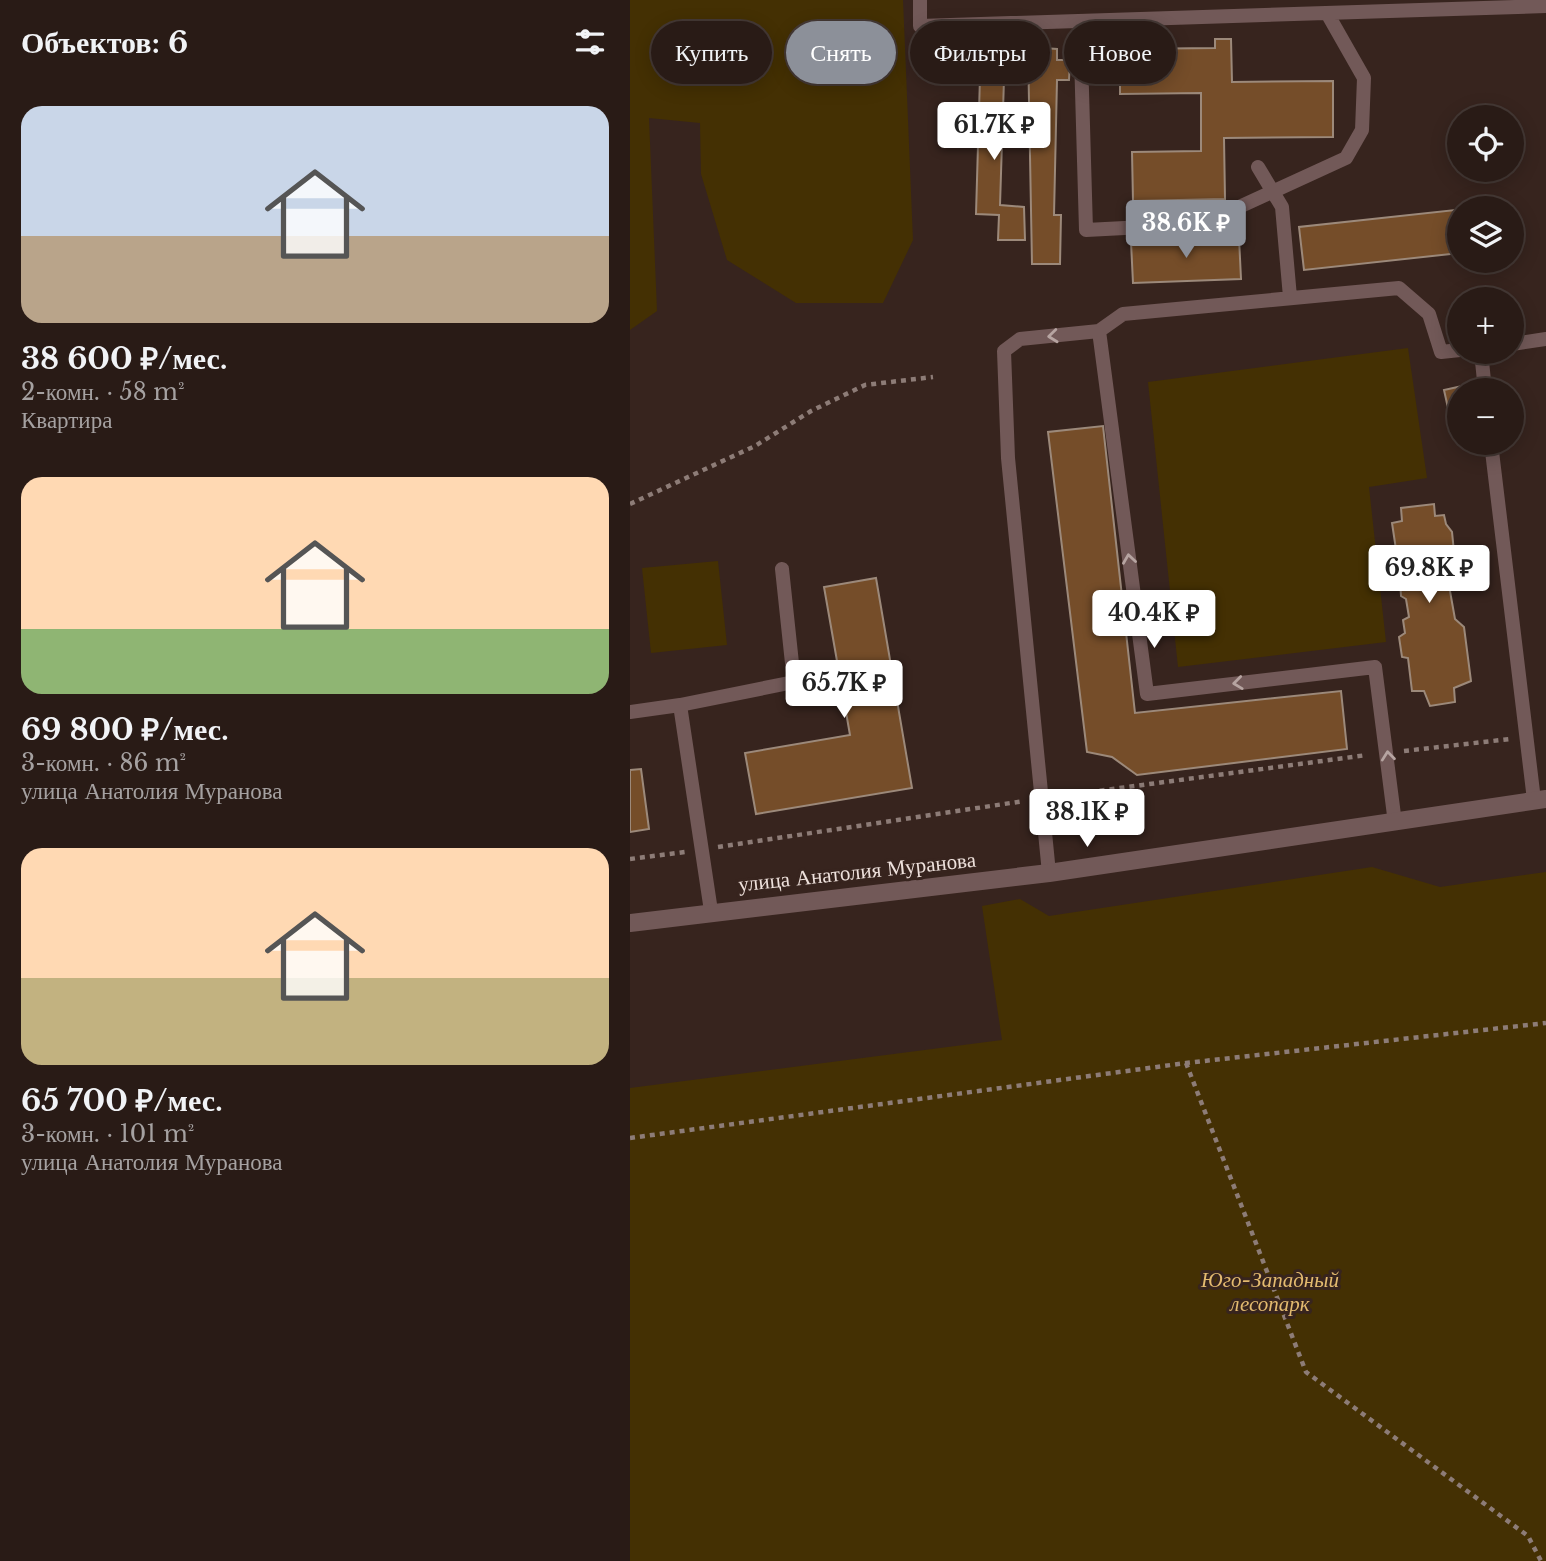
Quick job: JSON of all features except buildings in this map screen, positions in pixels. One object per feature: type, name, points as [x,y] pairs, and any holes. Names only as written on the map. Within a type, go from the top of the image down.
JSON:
[{"type":"street","name":"улица Анатолия Муранова","points":[[630,923],[711,911],[1049,873],[1540,800]]},
{"type":"lane","points":[[920,0],[920,26],[1064,22]]},
{"type":"lane","points":[[1080,21],[1520,4],[1546,6]]},
{"type":"lane","points":[[1082,84],[1086,230],[1202,224],[1346,158],[1362,130],[1364,78],[1327,13]]},
{"type":"lane","points":[[1258,167],[1282,207],[1290,297]]},
{"type":"lane","points":[[1049,873],[1008,457],[1004,351],[1020,339],[1099,331],[1123,314],[1399,288],[1429,314],[1441,352],[1447,351]]},
{"type":"lane","points":[[1099,331],[1147,694],[1375,667],[1395,823]]},
{"type":"lane","points":[[1524,342],[1546,339]]},
{"type":"lane","points":[[1492,455],[1525,738],[1540,800]]},
{"type":"lane","points":[[630,712],[680,705],[794,681],[782,569]]},
{"type":"lane","points":[[680,705],[711,911]]},
{"type":"path","points":[[630,504],[755,446],[811,411],[865,385],[933,377]]},
{"type":"path","points":[[630,859],[1040,799],[1388,752],[1525,738]]},
{"type":"path","points":[[630,1138],[1186,1063],[1546,1023]]},
{"type":"path","points":[[1186,1063],[1306,1372],[1528,1536],[1541,1561]]},
{"type":"green space","points":[[630,0],[903,0],[913,240],[883,303],[796,303],[727,260],[701,174],[700,123],[649,118],[657,311],[630,330]]},
{"type":"green space","points":[[1408,348],[1427,478],[1369,487],[1386,642],[1178,667],[1148,382]]},
{"type":"green space","points":[[718,561],[727,645],[651,653],[642,568]]},
{"type":"green space","name":"Юго-Западный лесопарк","points":[[1372,867],[1440,887],[1546,872],[1546,1561],[630,1561],[630,1088],[1002,1040],[982,906],[1020,899],[1049,916]]}]
